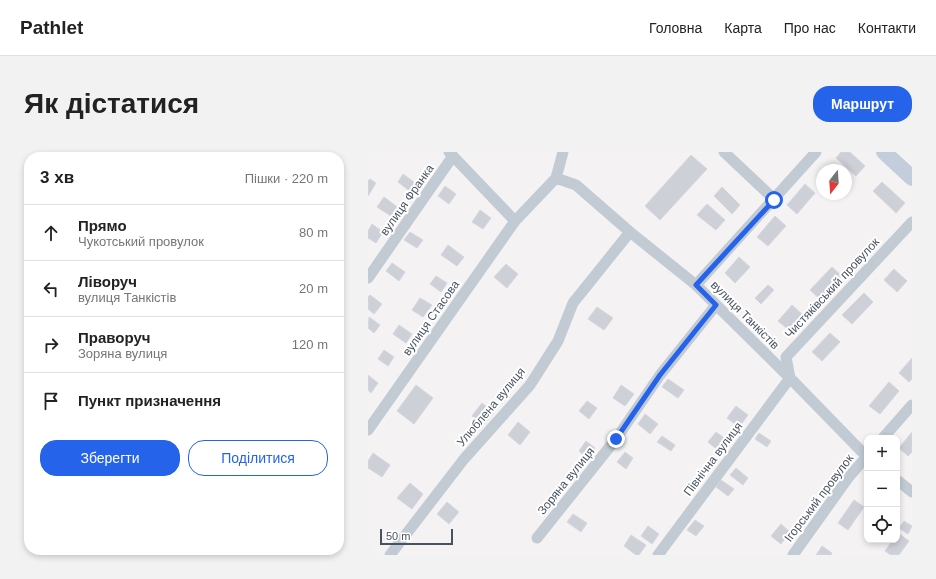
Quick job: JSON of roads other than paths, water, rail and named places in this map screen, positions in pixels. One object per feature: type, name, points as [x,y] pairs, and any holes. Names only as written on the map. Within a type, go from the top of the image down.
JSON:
[{"type":"main road","points":[[884,152],[912,178]]},
{"type":"street","points":[[556,178],[563,152]]},
{"type":"street","points":[[724,152],[774,200]]},
{"type":"street","points":[[696,285],[816,152]]},
{"type":"street","points":[[451,154],[515,221]]},
{"type":"street","name":"вулиця Франка","points":[[368,278],[451,154]]},
{"type":"street","name":"вулиця Стасова","points":[[368,429],[515,221],[556,178]]},
{"type":"street","name":"вулиця Танкістів","points":[[556,178],[576,185],[630,232],[696,285],[864,454]]},
{"type":"street","name":"Чистяківський провулок","points":[[790,378],[786,357],[912,222]]},
{"type":"street","name":"Улюблена вулиця","points":[[390,555],[464,459],[530,385],[558,341],[573,303],[630,232]]},
{"type":"street","name":"Зоряна вулиця","points":[[536,538],[616,439],[660,375],[716,305]]},
{"type":"street","name":"Північна вулиця","points":[[658,555],[790,378]]},
{"type":"street","points":[[886,435],[912,405]]},
{"type":"street","name":"Ігорський провулок","points":[[793,555],[848,478],[864,460]]},
{"type":"street","points":[[900,482],[912,492]]}]
